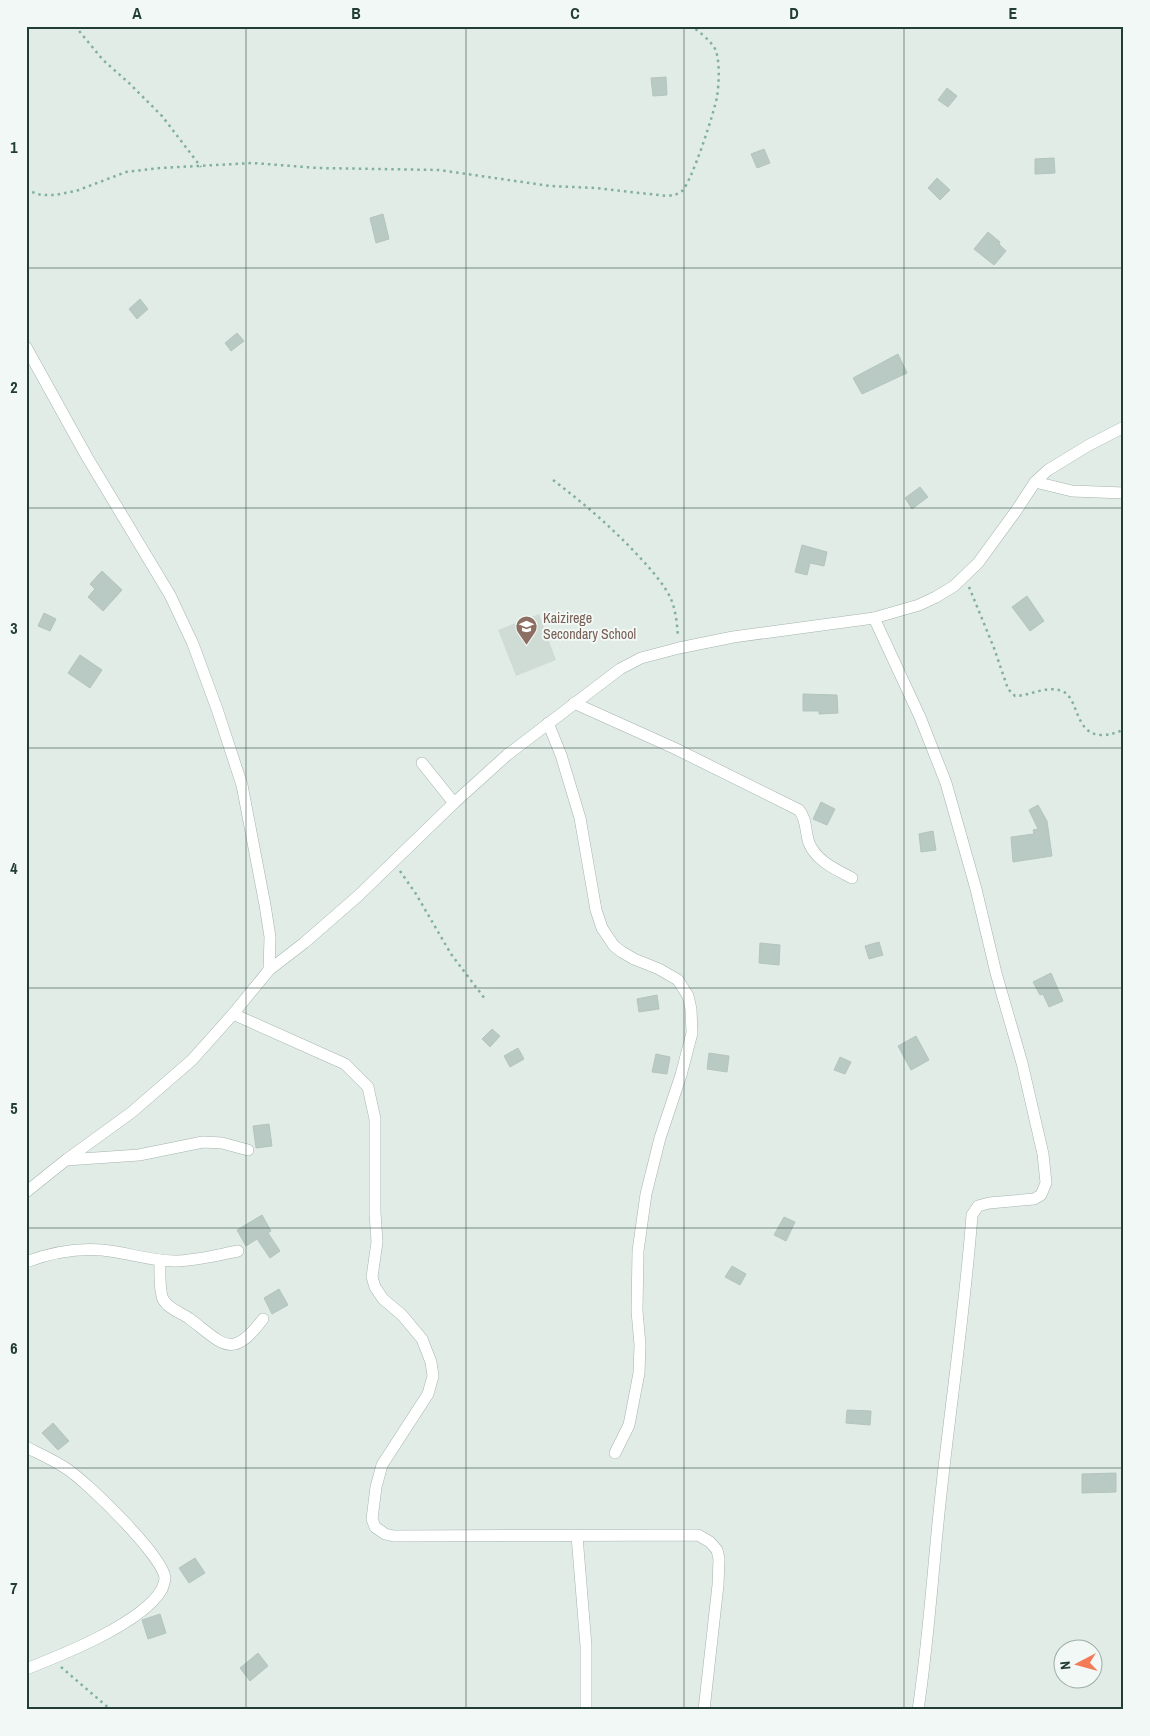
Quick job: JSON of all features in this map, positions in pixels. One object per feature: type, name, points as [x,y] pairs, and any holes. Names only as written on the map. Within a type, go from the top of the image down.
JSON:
[{"type":"street","points":[[26,347],[87,457],[170,595],[193,644],[242,785],[269,929],[269,970]]},
{"type":"street","points":[[26,1192],[132,1112],[192,1060],[269,970],[358,896],[454,803],[507,755],[620,669],[641,658],[679,648],[733,637],[874,618],[919,605],[942,593],[965,576],[978,563],[1035,482],[1048,470],[1124,427]]},
{"type":"street","points":[[1035,482],[1072,491],[1124,493]]},
{"type":"street","points":[[874,618],[920,717],[946,783],[976,889],[996,973],[1022,1063],[1042,1154],[1046,1183],[1041,1195],[1034,1200],[990,1203],[978,1206],[972,1215],[965,1295],[941,1496],[927,1651],[918,1710]]},
{"type":"street","points":[[574,703],[674,748],[799,810],[804,816],[810,844],[816,854],[832,867],[852,878]]},
{"type":"street","points":[[548,722],[561,755],[580,818],[596,910],[602,928],[614,946],[622,952],[678,980],[688,996],[691,1010],[692,1033],[681,1075],[660,1138],[646,1194],[638,1251],[639,1373],[629,1425],[615,1453]]},
{"type":"street","points":[[422,763],[454,803]]},
{"type":"street","points":[[233,1014],[345,1064],[368,1087],[375,1127],[377,1242],[372,1277],[375,1287],[383,1299],[402,1315],[422,1339],[431,1362],[433,1376],[428,1394],[382,1465],[376,1487],[372,1518],[375,1526],[385,1534],[394,1536],[698,1535],[710,1542],[717,1550],[719,1559],[718,1585],[704,1710]]},
{"type":"street","points":[[66,1160],[139,1155],[203,1142],[222,1143],[248,1150]]},
{"type":"street","points":[[26,1262],[50,1253],[93,1250],[176,1261],[238,1251]]},
{"type":"street","points":[[160,1260],[163,1298],[169,1305],[222,1344],[240,1343],[251,1335],[263,1319]]},
{"type":"street","points":[[26,1447],[66,1468],[89,1486],[131,1529],[160,1566],[165,1578],[162,1588],[154,1601],[127,1621],[52,1659],[26,1669]]},
{"type":"street","points":[[577,1536],[586,1646],[586,1710]]},
{"type":"path","points":[[74,26],[103,60],[162,116],[201,167]]},
{"type":"path","points":[[26,190],[41,195],[54,195],[76,191],[126,172],[160,168],[253,163],[336,168],[439,170],[550,186],[596,188],[667,196],[676,195],[686,185],[694,168],[717,98],[716,53],[711,43],[692,26]]},
{"type":"path","points":[[553,480],[591,509],[627,543],[655,576],[671,599],[677,620],[679,648]]},
{"type":"path","points":[[965,576],[1008,689],[1015,696],[1023,696],[1043,690],[1064,692],[1070,698],[1082,724],[1090,732],[1099,735],[1111,735],[1124,729]]},
{"type":"path","points":[[393,862],[416,894],[451,954],[485,999]]},
{"type":"path","points":[[52,1659],[111,1710]]},
{"type":"shaded area","name":"Kaizirege Secondary School","points":[[539,614],[556,660],[516,676],[498,630]]},
{"type":"building","points":[[666,77],[667,95],[653,96],[651,78]]},
{"type":"building","points":[[947,88],[957,96],[948,107],[938,100]]},
{"type":"building","points":[[764,149],[770,163],[757,168],[751,154]]},
{"type":"building","points":[[1054,158],[1055,173],[1035,174],[1035,159]]},
{"type":"building","points":[[937,178],[950,190],[940,200],[928,188]]},
{"type":"building","points":[[383,214],[389,239],[376,243],[370,218]]},
{"type":"building","points":[[988,232],[1000,242],[999,244],[1006,251],[994,265],[974,249]]},
{"type":"building","points":[[140,299],[148,309],[137,319],[129,309]]},
{"type":"building","points":[[237,333],[244,341],[231,351],[225,343]]},
{"type":"building","points":[[898,354],[907,373],[862,394],[853,378]]},
{"type":"building","points":[[920,487],[928,497],[912,509],[905,498]]},
{"type":"building","points":[[802,545],[827,552],[824,566],[810,563],[807,575],[795,572]]},
{"type":"building","points":[[102,571],[122,590],[103,611],[88,597],[95,589],[90,584]]},
{"type":"building","points":[[1027,596],[1044,621],[1030,631],[1012,607]]},
{"type":"building","points":[[44,613],[56,619],[50,631],[38,626]]},
{"type":"building","points":[[80,655],[102,670],[90,688],[68,673]]},
{"type":"building","points":[[803,694],[837,695],[838,713],[819,714],[819,711],[803,711]]},
{"type":"building","points":[[821,802],[835,809],[827,825],[813,819]]},
{"type":"building","points":[[1038,805],[1047,821],[1052,856],[1013,862],[1011,837],[1034,834],[1033,830],[1038,829],[1029,810]]},
{"type":"building","points":[[933,831],[936,850],[921,852],[919,834]]},
{"type":"building","points":[[879,942],[883,955],[869,959],[865,946]]},
{"type":"building","points":[[760,943],[780,945],[779,965],[759,963]]},
{"type":"building","points":[[1051,973],[1063,1001],[1049,1007],[1043,994],[1040,995],[1033,982]]},
{"type":"building","points":[[657,995],[659,1009],[639,1012],[637,999]]},
{"type":"building","points":[[492,1029],[500,1036],[490,1047],[482,1039]]},
{"type":"building","points":[[916,1036],[929,1060],[911,1070],[898,1046]]},
{"type":"building","points":[[518,1048],[524,1059],[510,1067],[504,1056]]},
{"type":"building","points":[[709,1053],[729,1056],[727,1072],[707,1069]]},
{"type":"building","points":[[656,1054],[670,1057],[667,1074],[652,1072]]},
{"type":"building","points":[[840,1057],[851,1062],[845,1074],[834,1070]]},
{"type":"building","points":[[269,1124],[272,1146],[256,1148],[253,1126]]},
{"type":"building","points":[[262,1215],[271,1231],[268,1233],[280,1251],[270,1258],[257,1239],[246,1246],[237,1230]]},
{"type":"building","points":[[784,1217],[795,1222],[786,1241],[774,1235]]},
{"type":"building","points":[[732,1266],[746,1274],[740,1285],[725,1277]]},
{"type":"building","points":[[279,1289],[288,1305],[272,1314],[264,1298]]},
{"type":"building","points":[[847,1410],[871,1411],[870,1425],[846,1423]]},
{"type":"building","points":[[53,1423],[69,1441],[58,1450],[42,1433]]},
{"type":"building","points":[[1116,1473],[1116,1492],[1082,1493],[1082,1474]]},
{"type":"building","points":[[195,1558],[205,1573],[189,1583],[179,1568]]},
{"type":"building","points":[[160,1614],[166,1633],[148,1639],[142,1620]]},
{"type":"building","points":[[258,1653],[268,1666],[250,1681],[240,1668]]},
{"type":"place","name":"Kaizirege Secondary School","points":[[527,645]]}]
